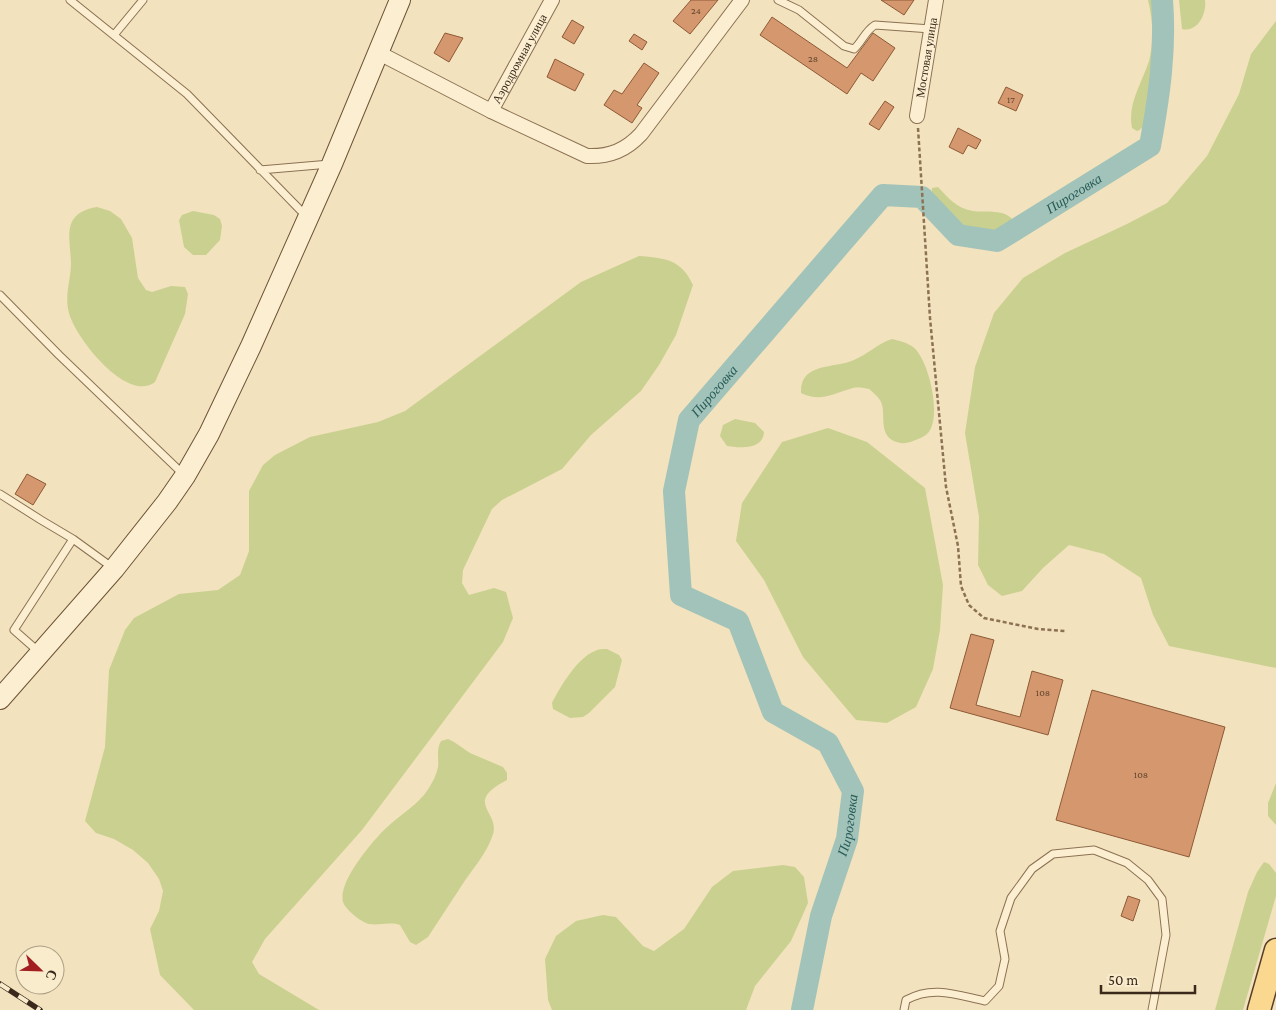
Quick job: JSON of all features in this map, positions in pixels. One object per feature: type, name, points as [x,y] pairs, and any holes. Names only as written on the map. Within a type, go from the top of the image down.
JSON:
[{"type":"main road","points":[[4,691],[114,568],[167,502],[185,476],[209,434],[247,355],[332,164],[400,0]]},
{"type":"main road","points":[[1259,1010],[1276,950]]},
{"type":"street","name":"Аэродромная улица","points":[[377,52],[490,111],[552,0]]},
{"type":"street","points":[[490,111],[587,156],[612,154],[623,150],[641,134],[742,0]]},
{"type":"street","name":"Мостовая улица","points":[[917,116],[936,0]]},
{"type":"lane","points":[[70,0],[187,94],[308,219]]},
{"type":"lane","points":[[114,35],[143,0]]},
{"type":"lane","points":[[778,0],[799,10],[844,46],[854,49],[870,28],[875,25],[932,30]]},
{"type":"lane","points":[[260,170],[332,164]]},
{"type":"lane","points":[[0,294],[59,355],[185,476]]},
{"type":"lane","points":[[0,494],[73,539],[114,568]]},
{"type":"lane","points":[[40,652],[14,630],[73,539]]},
{"type":"lane","points":[[904,1010],[906,1000],[919,993],[939,991],[985,1002],[999,986],[1005,960],[1000,931],[1011,898],[1032,869],[1053,854],[1094,850],[1127,863],[1148,880],[1162,899],[1166,935],[1152,1010]]},
{"type":"path","points":[[917,116],[930,318],[944,467],[958,546],[961,586],[969,605],[984,618],[1038,629],[1065,632]]},
{"type":"green space","points":[[1148,0],[1165,0],[1158,47],[1153,106],[1144,126],[1137,131],[1132,128],[1133,102],[1149,61],[1152,46],[1152,23]]},
{"type":"green space","points":[[1179,0],[1205,0],[1203,16],[1193,28],[1182,29]]},
{"type":"green space","points":[[1276,21],[1276,668],[1169,646],[1153,615],[1141,578],[1104,554],[1069,545],[1043,568],[1022,591],[1002,596],[988,585],[978,565],[979,517],[965,433],[975,367],[994,313],[1023,278],[1065,253],[1167,203],[1207,156],[1239,94],[1251,54]]},
{"type":"green space","points":[[938,187],[963,208],[973,211],[1005,214],[1014,221],[1003,228],[990,232],[981,232],[965,227],[949,217],[936,203],[932,188]]},
{"type":"green space","points":[[97,207],[110,211],[121,219],[132,238],[138,278],[146,290],[152,292],[171,286],[185,287],[188,294],[185,314],[155,382],[144,386],[131,384],[117,376],[104,365],[81,337],[69,313],[67,294],[71,269],[70,228],[73,220],[78,215],[86,210]]},
{"type":"green space","points":[[193,211],[214,215],[220,219],[222,226],[220,240],[206,255],[193,255],[184,247],[179,220],[182,215]]},
{"type":"green space","points":[[639,256],[664,259],[677,265],[688,276],[693,285],[676,335],[641,391],[591,435],[562,469],[502,500],[492,509],[463,570],[462,583],[469,595],[494,588],[506,592],[513,618],[503,642],[362,830],[265,939],[252,962],[259,974],[319,1010],[194,1010],[160,975],[150,929],[159,911],[163,891],[159,879],[148,863],[133,850],[114,839],[96,833],[85,821],[105,747],[109,670],[125,630],[134,618],[179,594],[218,590],[240,575],[249,551],[249,491],[263,465],[275,455],[310,437],[378,422],[405,411],[581,282]]},
{"type":"green space","points":[[892,339],[913,347],[919,354],[929,376],[934,403],[934,416],[932,426],[924,436],[905,443],[892,440],[885,432],[880,400],[869,389],[853,388],[821,397],[808,396],[801,393],[802,383],[812,371],[854,360]]},
{"type":"green space","points":[[735,419],[755,423],[764,432],[760,442],[750,446],[727,446],[720,436],[723,425]]},
{"type":"green space","points":[[828,428],[867,442],[925,488],[943,585],[940,630],[933,669],[916,707],[887,723],[856,720],[803,657],[764,580],[736,541],[742,503],[782,442]]},
{"type":"green space","points":[[607,649],[619,655],[622,660],[615,687],[583,717],[570,718],[553,709],[552,703],[555,696],[582,659],[598,650]]},
{"type":"green space","points":[[448,739],[470,753],[503,767],[507,773],[507,780],[494,788],[487,796],[485,802],[494,828],[487,849],[428,937],[416,945],[410,942],[400,925],[369,924],[360,919],[344,905],[343,894],[349,876],[369,847],[386,828],[419,800],[433,782],[437,771],[439,744],[441,741]]},
{"type":"green space","points":[[1276,783],[1276,825],[1268,816],[1268,803]]},
{"type":"green space","points":[[1264,862],[1269,864],[1276,873],[1276,896],[1243,1010],[1215,1010],[1248,892]]},
{"type":"green space","points":[[783,865],[795,867],[804,877],[808,903],[791,941],[755,986],[746,1010],[552,1010],[548,1000],[545,959],[556,936],[576,921],[603,915],[616,917],[643,946],[654,951],[684,929],[712,887],[733,871]]},
{"type":"building","points":[[691,0],[718,0],[690,34],[673,21]]},
{"type":"building","points":[[881,0],[914,0],[904,15]]},
{"type":"building","points":[[772,17],[847,68],[873,33],[895,48],[873,81],[861,73],[847,94],[760,35]]},
{"type":"building","points":[[572,20],[584,27],[574,44],[562,37]]},
{"type":"building","points":[[445,33],[463,38],[449,62],[434,53]]},
{"type":"building","points":[[634,34],[647,42],[642,50],[629,41]]},
{"type":"building","points":[[555,59],[584,74],[575,91],[547,77]]},
{"type":"building","points":[[644,63],[659,73],[637,105],[642,108],[632,123],[604,105],[614,90],[622,94]]},
{"type":"building","points":[[1006,87],[1023,95],[1016,111],[998,103]]},
{"type":"building","points":[[885,101],[894,107],[879,130],[869,124]]},
{"type":"building","points":[[958,128],[981,140],[976,149],[968,145],[963,154],[949,147]]},
{"type":"building","points":[[27,474],[46,484],[33,505],[15,494]]},
{"type":"building","points":[[971,634],[994,640],[976,705],[1020,717],[1032,671],[1063,680],[1048,735],[950,708]]},
{"type":"building","points":[[1092,690],[1225,727],[1189,857],[1056,820]]},
{"type":"building","points":[[1128,896],[1140,900],[1133,921],[1121,916]]},
{"type":"waterway","name":"Пироговка","points":[[802,1010],[821,916],[847,839],[853,791],[828,743],[773,712],[738,621],[681,595],[674,491],[689,420],[883,195],[922,197],[958,235],[997,241],[1150,146],[1161,73],[1163,37],[1162,0]]},
{"type":"railway","points":[[0,984],[40,1010]]}]
